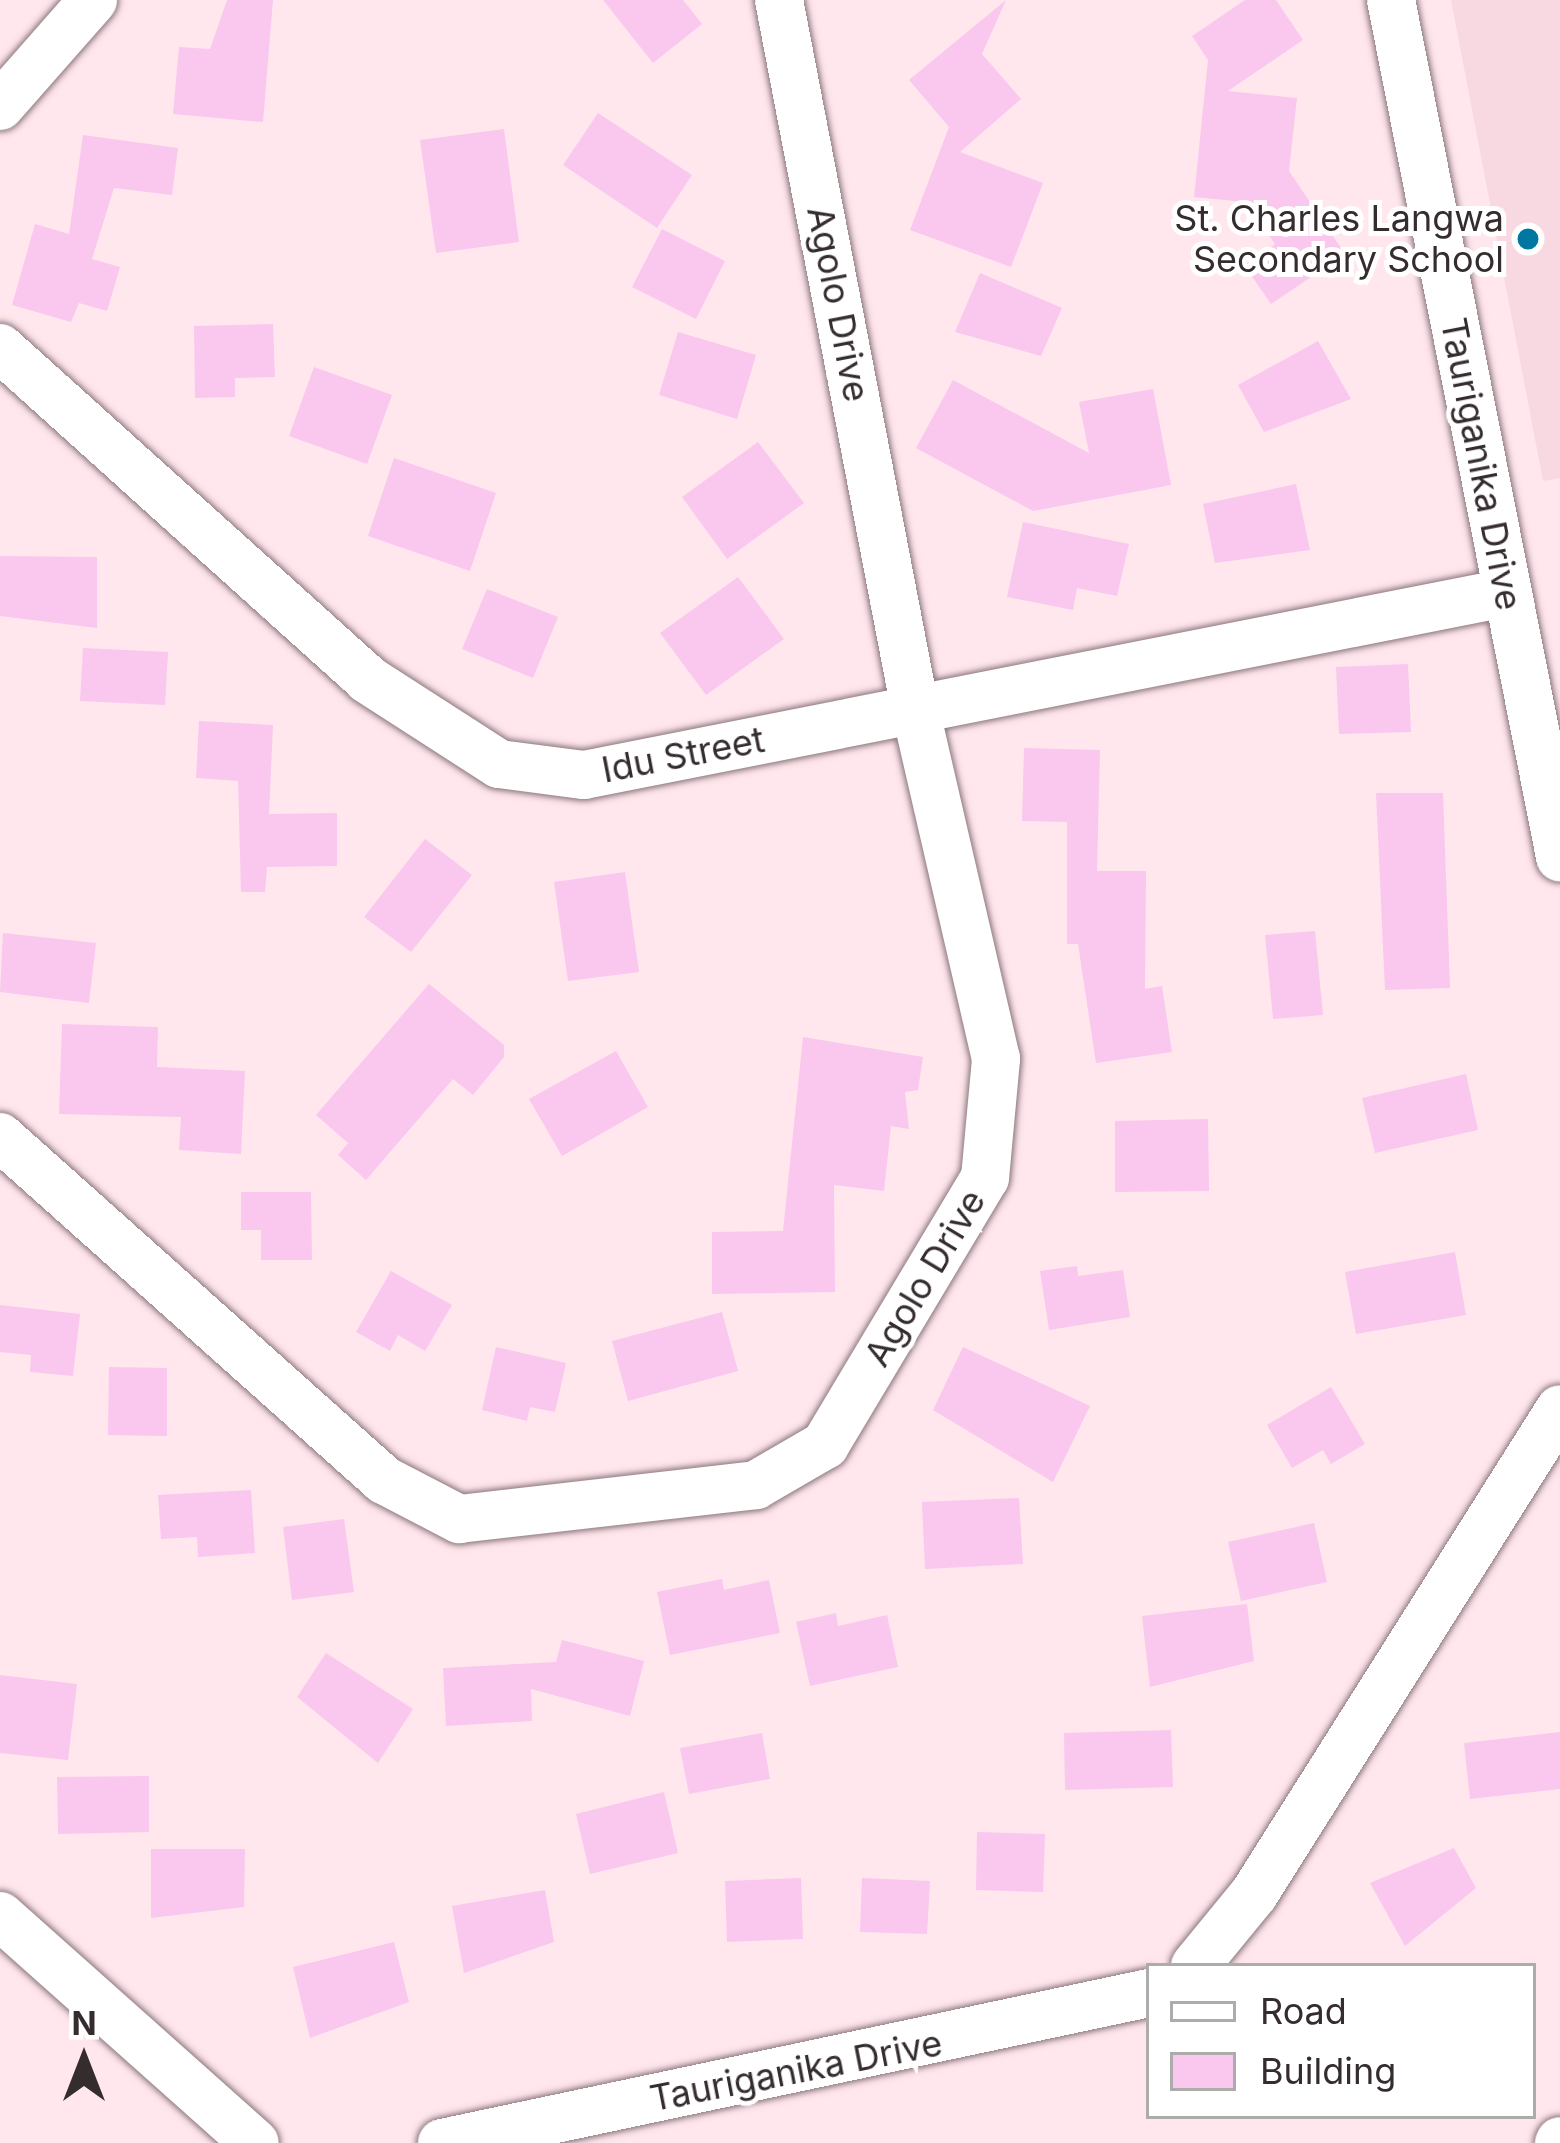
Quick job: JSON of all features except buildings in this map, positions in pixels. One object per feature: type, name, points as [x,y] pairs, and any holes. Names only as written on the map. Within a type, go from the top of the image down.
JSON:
[{"type":"street","points":[[0,106],[93,0]]},
{"type":"street","name":"Agolo Drive","points":[[0,1137],[385,1480],[459,1519],[756,1485],[825,1445],[985,1178],[996,1059],[916,710],[779,0]]},
{"type":"street","name":"Tauriganika Drive","points":[[1391,0],[1560,857]]},
{"type":"street","name":"Idu Street","points":[[0,348],[367,679],[499,764],[584,775],[1505,593]]},
{"type":"street","points":[[1198,1963],[1254,1894],[1560,1409]]},
{"type":"street","points":[[0,1916],[255,2143]]},
{"type":"street","name":"Tauriganika Drive","points":[[442,2143],[1146,1994]]},
{"type":"shaded area","name":"St. Charles Langwa Secondary School","points":[[1451,0],[1560,0],[1560,478],[1543,481]]},
{"type":"place","name":"St. Charles Langwa Secondary School","points":[[1528,239]]}]
